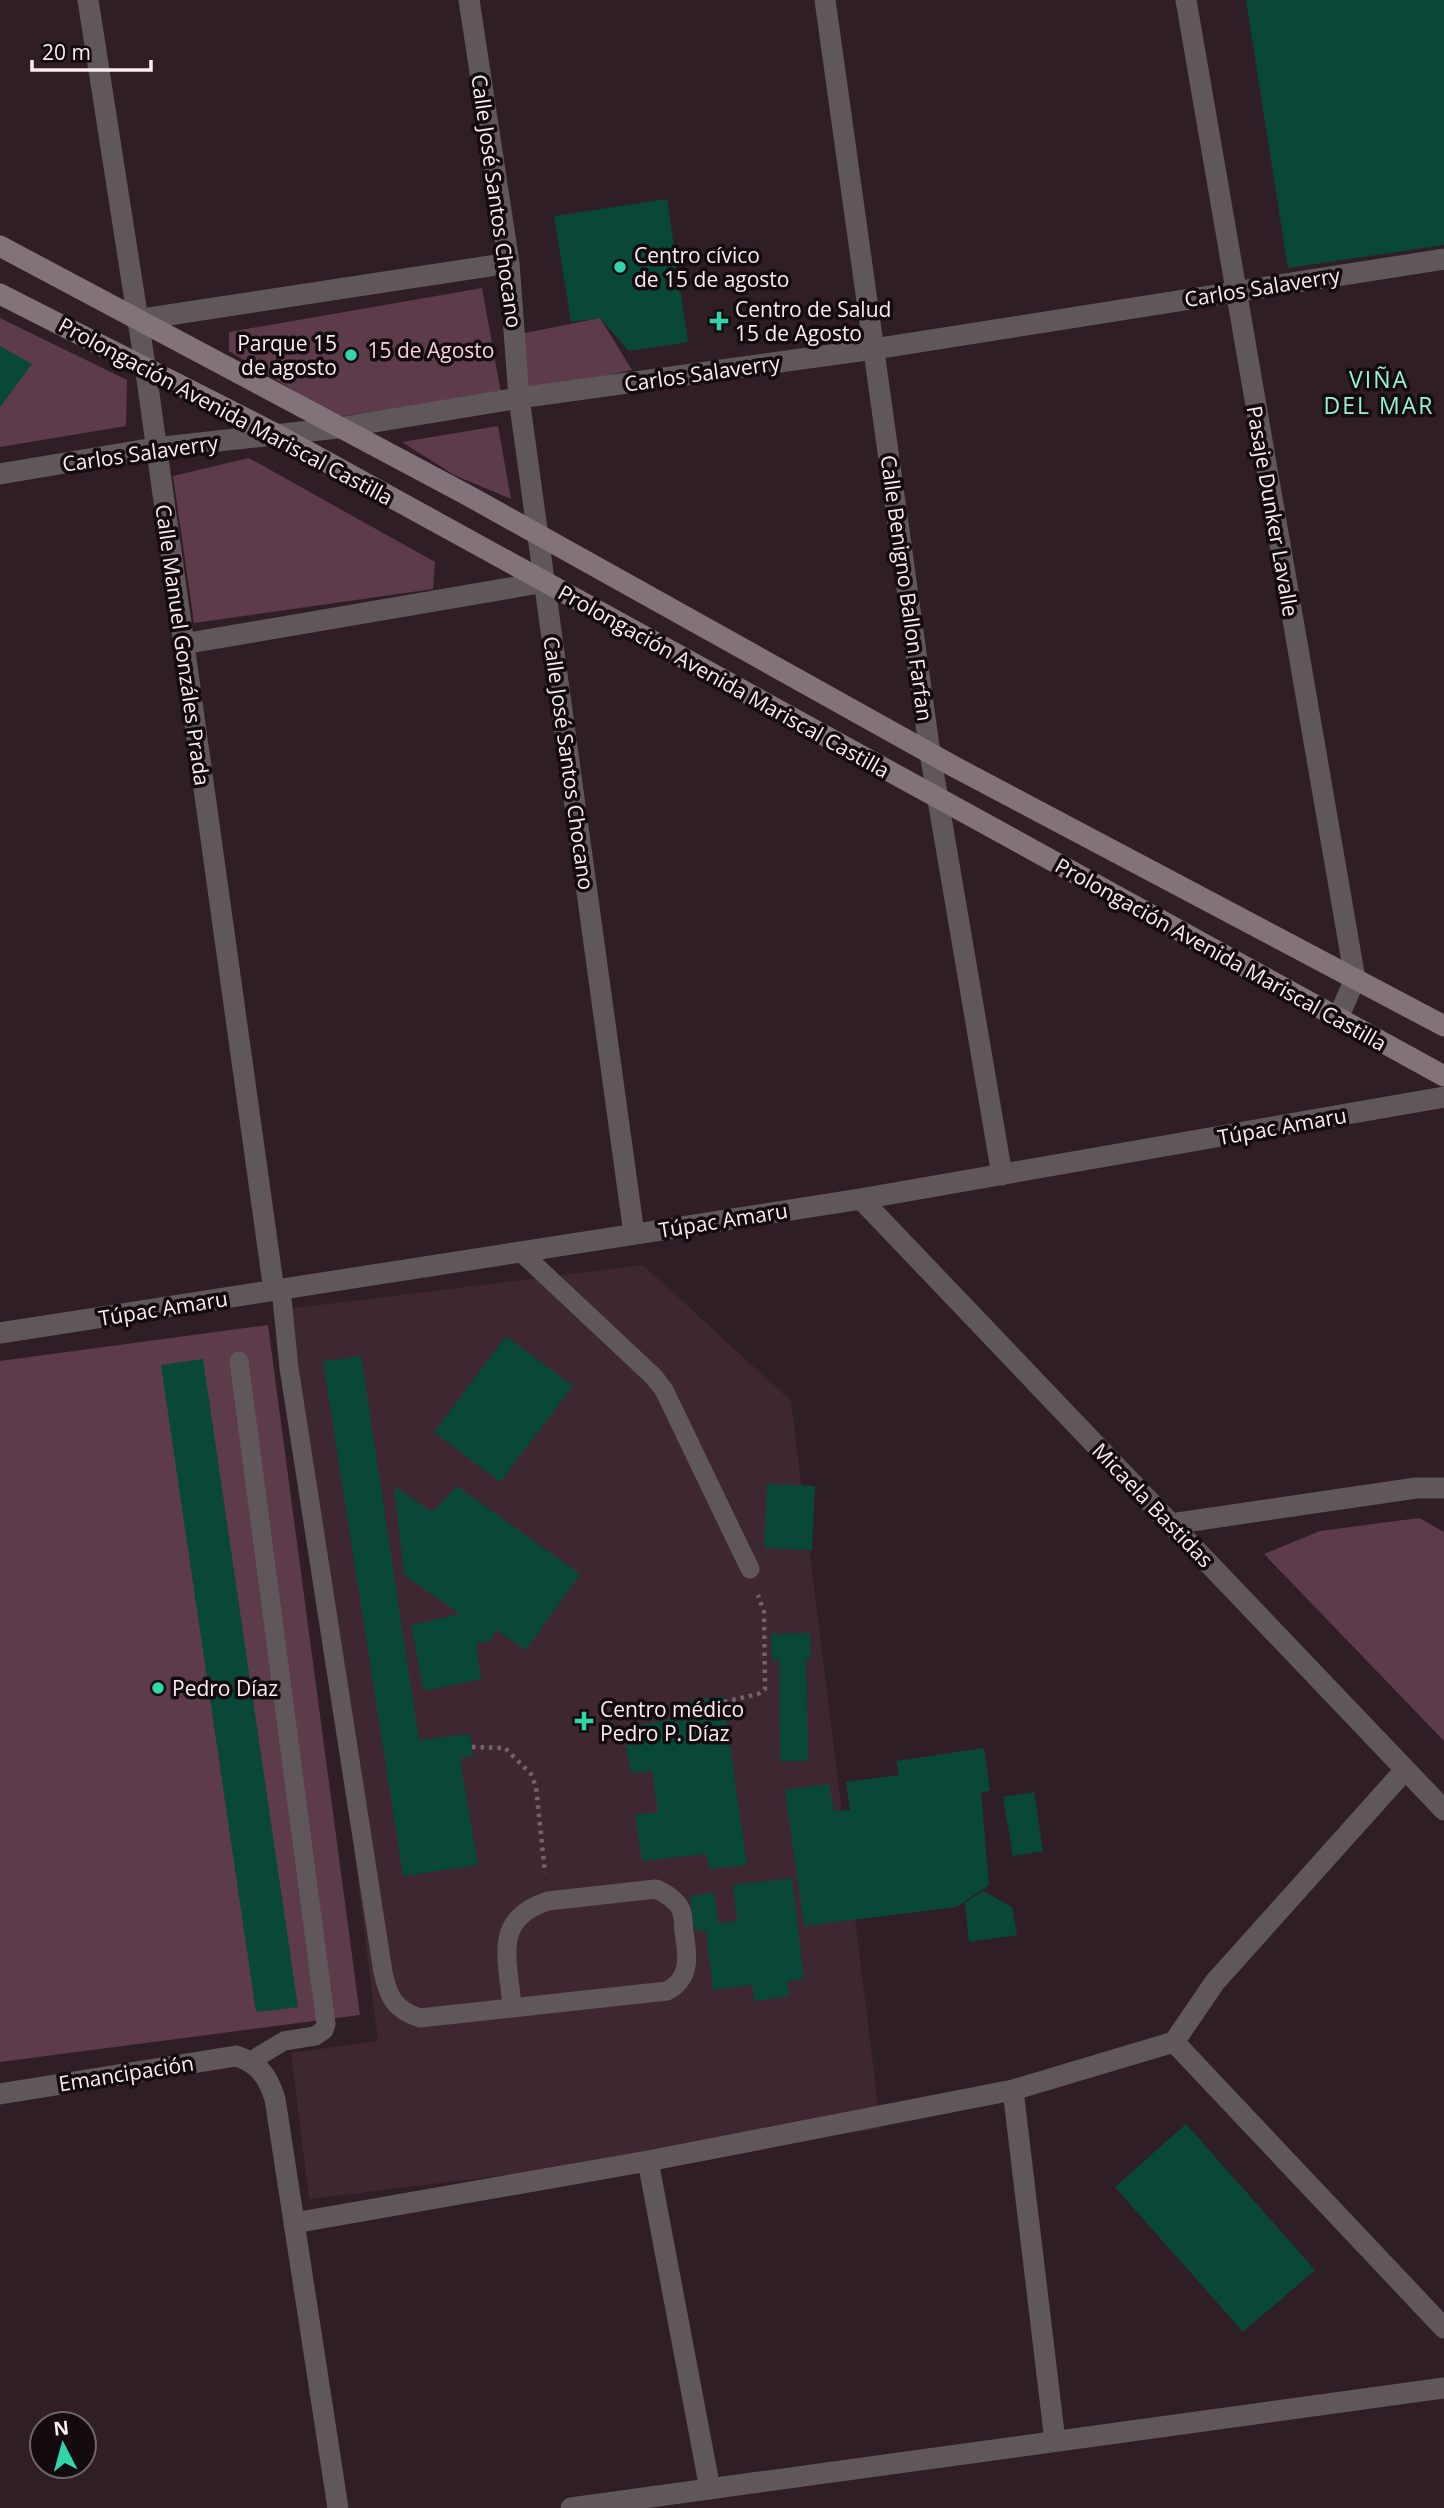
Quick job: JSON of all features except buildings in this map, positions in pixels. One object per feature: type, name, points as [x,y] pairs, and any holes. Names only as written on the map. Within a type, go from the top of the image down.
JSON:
[{"type":"main road","name":"Prolongación Avenida Mariscal Castilla","points":[[0,246],[538,536],[930,753],[1444,1026]]},
{"type":"main road","name":"Prolongación Avenida Mariscal Castilla","points":[[0,294],[145,365],[276,434],[1444,1076]]},
{"type":"street","name":"Calle Manuel Gonzáles Prada","points":[[88,0],[145,365],[154,448],[277,1290]]},
{"type":"street","name":"Calle José Santos Chocano","points":[[469,0],[509,263],[519,398],[634,1234]]},
{"type":"street","name":"Calle Benigno Ballon Farfan","points":[[825,0],[930,753],[1002,1175]]},
{"type":"street","name":"Pasaje Dunker Lavalle","points":[[1186,0],[1355,979]]},
{"type":"street","name":"Carlos Salaverry","points":[[0,474],[154,448],[338,428],[519,398],[874,349],[1444,259]]},
{"type":"street","points":[[136,320],[509,263]]},
{"type":"street","points":[[183,644],[545,582]]},
{"type":"street","points":[[1339,1018],[1355,979]]},
{"type":"street","name":"Túpac Amaru","points":[[0,1332],[523,1254],[861,1199],[1444,1097]]},
{"type":"street","name":"Micaela Bastidas","points":[[861,1199],[1444,1810]]},
{"type":"street","points":[[1171,1524],[1416,1488],[1444,1488]]},
{"type":"street","points":[[294,2222],[648,2161],[1013,2090],[1174,2042],[1215,1982],[1405,1770]]},
{"type":"street","points":[[1174,2042],[1444,2328]]},
{"type":"street","name":"Emancipación","points":[[0,2094],[218,2057],[236,2056],[251,2061]]},
{"type":"street","points":[[251,2061],[268,2078],[275,2099],[338,2508]]},
{"type":"street","points":[[1013,2090],[1055,2441]]},
{"type":"street","points":[[648,2161],[710,2489]]},
{"type":"street","points":[[571,2508],[1444,2388]]},
{"type":"lane","points":[[523,1254],[654,1377],[664,1390],[750,1569]]},
{"type":"lane","points":[[277,1290],[386,1989],[393,2003],[404,2013],[420,2018],[667,1991],[679,1985],[685,1973],[688,1956],[681,1910],[669,1895],[656,1888],[548,1901],[518,1915],[511,1926],[507,1944],[512,2006]]},
{"type":"lane","points":[[239,1361],[326,2024],[324,2030],[315,2036],[284,2041],[251,2061]]},
{"type":"path","points":[[724,1702],[758,1694],[765,1689],[764,1612],[750,1569]]},
{"type":"path","points":[[472,1748],[505,1748],[531,1774],[536,1787],[548,1901]]},
{"type":"shaded area","name":"Centro médico Pedro P. Díaz","points":[[643,1265],[791,1401],[881,2129],[309,2199],[291,2053],[378,2041],[287,1309]]},
{"type":"green space","name":"15 de Agosto","points":[[482,288],[501,393],[337,417],[229,351],[229,332]]},
{"type":"green space","points":[[0,318],[127,380],[126,426],[0,447]]},
{"type":"green space","points":[[600,318],[632,370],[529,392],[515,335]]},
{"type":"green space","points":[[498,426],[511,499],[454,475],[402,442]]},
{"type":"green space","points":[[249,458],[435,562],[433,589],[194,623],[173,476]]},
{"type":"green space","name":"Pedro Díaz","points":[[268,1325],[360,2015],[0,2062],[0,1361]]},
{"type":"green space","points":[[1419,1518],[1444,1532],[1444,1741],[1264,1554],[1320,1531]]},
{"type":"place","name":"Centro cívico de 15 de agosto","points":[[620,267]]},
{"type":"place","name":"Centro de Salud 15 de Agosto","points":[[719,321]]},
{"type":"place","name":"Parque 15 de agosto","points":[[351,355]]},
{"type":"place","name":"Pedro Díaz","points":[[158,1688]]},
{"type":"place","name":"Centro médico Pedro P. Díaz","points":[[584,1721]]},
{"type":"district","name":"VIÑA DEL MAR","points":[[1379,392]]}]
